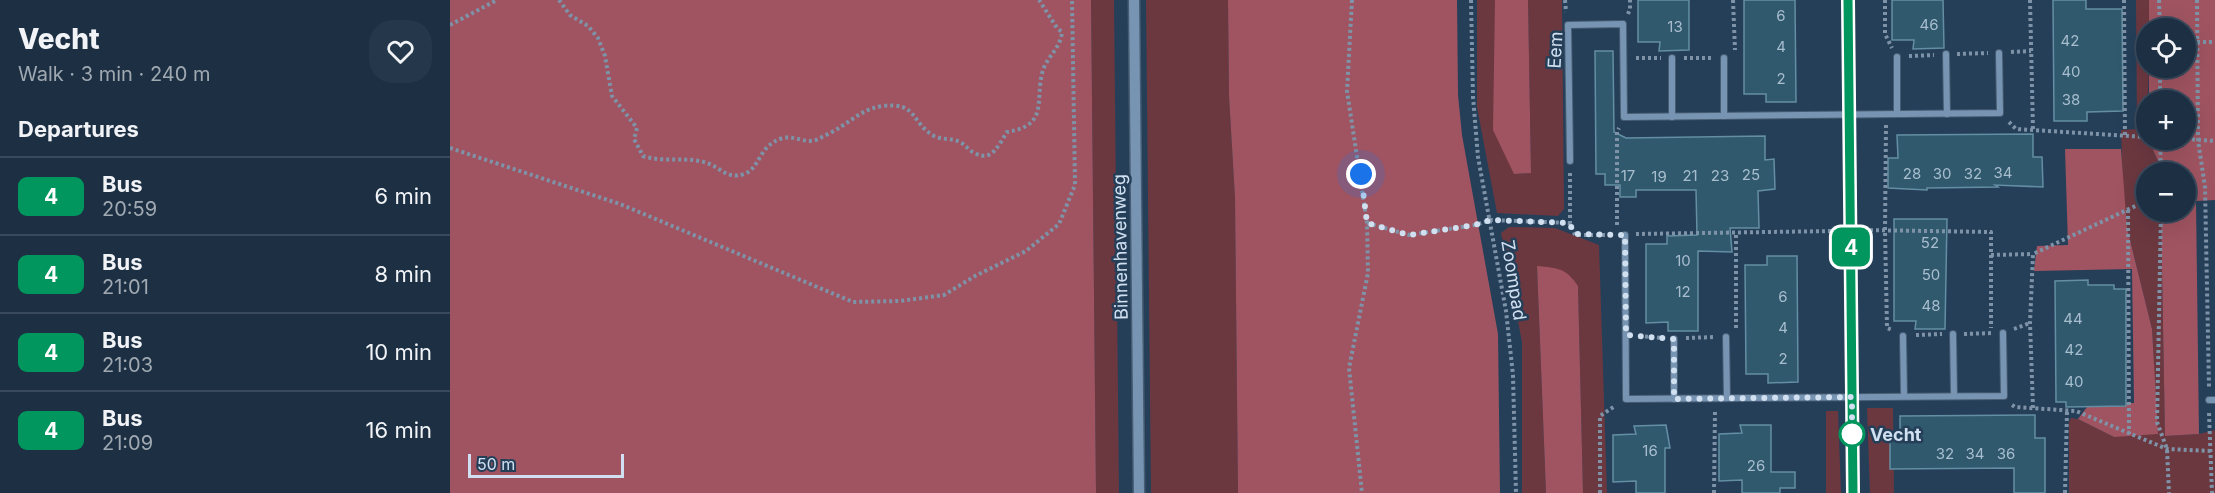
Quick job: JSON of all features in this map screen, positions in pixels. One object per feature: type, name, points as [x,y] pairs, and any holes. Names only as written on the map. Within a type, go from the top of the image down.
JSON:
[{"type":"street","name":"Binnenhavenweg","points":[[1134,0],[1138,493]]},
{"type":"street","points":[[1848,0],[1853,493]]},
{"type":"street","name":"Eem","points":[[1570,161],[1568,25],[1623,24],[1624,117]]},
{"type":"street","points":[[1624,117],[2000,113],[1999,53]]},
{"type":"street","points":[[1946,54],[1947,114]]},
{"type":"street","points":[[1897,57],[1898,114]]},
{"type":"street","points":[[1672,58],[1672,117]]},
{"type":"street","points":[[1724,58],[1724,116]]},
{"type":"street","points":[[1625,235],[1626,399],[2004,396],[2003,333]]},
{"type":"street","points":[[1953,334],[1954,396]]},
{"type":"street","points":[[1903,336],[1904,396]]},
{"type":"street","points":[[1726,337],[1727,398]]},
{"type":"street","points":[[1674,339],[1674,399]]},
{"type":"path","points":[[450,25],[497,0]]},
{"type":"path","points":[[559,0],[570,15],[588,26],[598,38],[605,56],[612,96],[637,128],[634,139],[643,156],[653,159],[704,162],[714,165],[723,173],[743,174],[754,167],[765,147],[784,138],[813,142],[842,127],[860,113],[879,106],[896,105],[911,111],[927,131],[937,138],[958,141],[974,153],[986,157],[995,153],[1007,132],[1020,130],[1033,122],[1040,108],[1043,70],[1061,38],[1062,32],[1038,0]]},
{"type":"path","points":[[450,148],[620,204],[853,302],[900,301],[944,295],[975,276],[1026,251],[1059,224],[1075,185],[1072,0]]},
{"type":"path","points":[[1352,0],[1347,92],[1367,223],[1368,273],[1349,368],[1362,493]]},
{"type":"path","name":"Zoompad","points":[[1471,0],[1473,97],[1477,147],[1506,311],[1513,375],[1516,493]]},
{"type":"path","points":[[1623,58],[1724,58],[1735,50],[1733,0]]},
{"type":"path","points":[[2030,0],[2033,130]]},
{"type":"path","points":[[2124,0],[2125,136]]},
{"type":"path","points":[[2159,0],[2160,18]]},
{"type":"path","points":[[2197,0],[2198,140],[2205,187],[2207,309],[2212,400],[2212,493]]},
{"type":"path","points":[[2197,42],[2215,42]]},
{"type":"path","points":[[2000,113],[2016,129],[2136,137]]},
{"type":"path","points":[[1886,114],[1887,328],[1903,336],[2003,333],[2030,323]]},
{"type":"path","points":[[1570,161],[1569,223],[1575,234],[1617,235],[1617,132],[1624,117]]},
{"type":"path","points":[[2198,140],[2215,141]]},
{"type":"path","points":[[1991,255],[2032,254],[2136,206]]},
{"type":"path","points":[[2128,210],[2129,434]]},
{"type":"path","points":[[1367,223],[1409,235],[1475,225],[1491,220],[1569,223]]},
{"type":"path","points":[[2161,222],[2157,422],[2168,449],[2169,493]]},
{"type":"path","points":[[1626,335],[1674,339],[1726,337],[1736,332],[1736,232]]},
{"type":"path","points":[[2032,254],[2030,323],[2033,408]]},
{"type":"path","points":[[2207,289],[2215,289]]},
{"type":"path","points":[[2207,309],[2215,309]]},
{"type":"path","points":[[2004,396],[2015,407],[2076,411],[2168,449],[2211,452]]},
{"type":"path","points":[[1714,493],[1715,398]]},
{"type":"path","points":[[1600,493],[1600,416],[1626,399]]},
{"type":"path","points":[[2065,493],[2067,411]]},
{"type":"shaded area","points":[[450,0],[1091,0],[1096,493],[450,493]]},
{"type":"shaded area","points":[[1091,0],[1114,0],[1119,493],[1096,493]]},
{"type":"shaded area","points":[[1146,0],[1228,0],[1229,96],[1235,198],[1238,493],[1151,493]]},
{"type":"shaded area","points":[[1228,0],[1457,0],[1458,95],[1462,135],[1498,334],[1500,493],[1238,493],[1235,198],[1229,96]]},
{"type":"shaded area","points":[[1477,0],[1495,0],[1495,44],[1514,174],[1531,173],[1528,0],[1562,0],[1564,209],[1558,216],[1497,213],[1477,107]]},
{"type":"shaded area","points":[[1495,0],[1528,0],[1531,173],[1514,174],[1493,130]]},
{"type":"shaded area","points":[[2136,0],[2149,0],[2149,18],[2136,18]]},
{"type":"shaded area","points":[[2149,0],[2215,0],[2215,200],[2196,201],[2196,162],[2158,162],[2153,150],[2196,150],[2196,90],[2149,90],[2149,78],[2196,78],[2196,18],[2149,18]]},
{"type":"shaded area","points":[[2137,78],[2149,78],[2148,90],[2137,90]]},
{"type":"shaded area","points":[[2136,129],[2136,150],[2153,150],[2158,162],[2136,162],[2136,222],[2161,222],[2165,436],[2199,434],[2215,430],[2215,493],[2069,493],[2069,422],[2071,418],[2078,419],[2114,437],[2154,371],[2152,329],[2127,228],[2121,130]]},
{"type":"shaded area","points":[[2065,149],[2121,149],[2127,228],[2152,329],[2158,434],[2114,437],[2078,419],[2090,403],[2134,403],[2132,269],[2034,271],[2037,246],[2068,245]]},
{"type":"shaded area","points":[[2196,201],[2199,434],[2165,436],[2161,222],[2196,222]]},
{"type":"shaded area","points":[[1509,227],[1555,228],[1599,245],[1607,493],[1583,493],[1578,286],[1537,267],[1546,493],[1522,493],[1522,342],[1501,233]]},
{"type":"shaded area","points":[[1537,266],[1561,270],[1578,286],[1583,493],[1546,493]]},
{"type":"shaded area","points":[[1867,408],[1893,408],[1894,493],[1870,493]]},
{"type":"shaded area","points":[[1826,411],[1838,411],[1841,493],[1826,493]]},
{"type":"building","points":[[1638,0],[1689,0],[1689,50],[1659,51],[1660,42],[1638,42]]},
{"type":"building","points":[[1744,0],[1795,0],[1796,102],[1766,102],[1766,94],[1744,94]]},
{"type":"building","points":[[1892,0],[1943,0],[1944,48],[1913,49],[1914,40],[1892,40]]},
{"type":"building","points":[[2053,0],[2086,0],[2086,9],[2122,9],[2123,111],[2087,112],[2087,121],[2054,121]]},
{"type":"building","points":[[1595,51],[1613,51],[1614,132],[1626,138],[1765,136],[1765,160],[1774,159],[1775,189],[1758,191],[1759,228],[1730,228],[1732,252],[1698,251],[1698,331],[1668,331],[1668,322],[1646,323],[1646,244],[1667,244],[1667,236],[1697,235],[1696,190],[1636,190],[1636,197],[1620,197],[1620,185],[1605,185],[1605,174],[1596,174]]},
{"type":"building","points":[[2033,134],[2033,157],[2042,157],[2043,187],[1995,185],[1998,187],[1927,188],[1927,190],[1888,188],[1888,158],[1898,158],[1897,135]]},
{"type":"building","points":[[1894,219],[1947,219],[1945,329],[1915,329],[1916,321],[1894,321]]},
{"type":"building","points":[[1767,256],[1797,256],[1798,382],[1768,383],[1768,374],[1746,374],[1745,265],[1767,265]]},
{"type":"building","points":[[2088,280],[2088,285],[2114,285],[2114,289],[2126,289],[2126,406],[2066,407],[2066,402],[2056,402],[2055,281]]},
{"type":"building","points":[[2035,415],[2035,438],[2045,438],[2045,493],[2014,493],[2014,468],[1890,469],[1890,439],[1900,439],[1900,416]]},
{"type":"building","points":[[1666,425],[1670,448],[1665,448],[1665,493],[1636,493],[1636,481],[1613,482],[1613,435],[1636,434],[1634,426]]},
{"type":"building","points":[[1740,425],[1771,425],[1771,472],[1795,472],[1795,488],[1780,488],[1780,493],[1742,493],[1742,480],[1719,481],[1719,434],[1742,433]]},
{"type":"bus line","name":"4","points":[[1848,0],[1853,493]]},
{"type":"place","name":"Vecht","points":[[1852,434]]},
{"type":"route","points":[[1361,174],[1367,223],[1409,235],[1475,225],[1491,220],[1569,223],[1575,234],[1625,235],[1626,335],[1674,339],[1674,399],[1852,397],[1852,434]]}]
